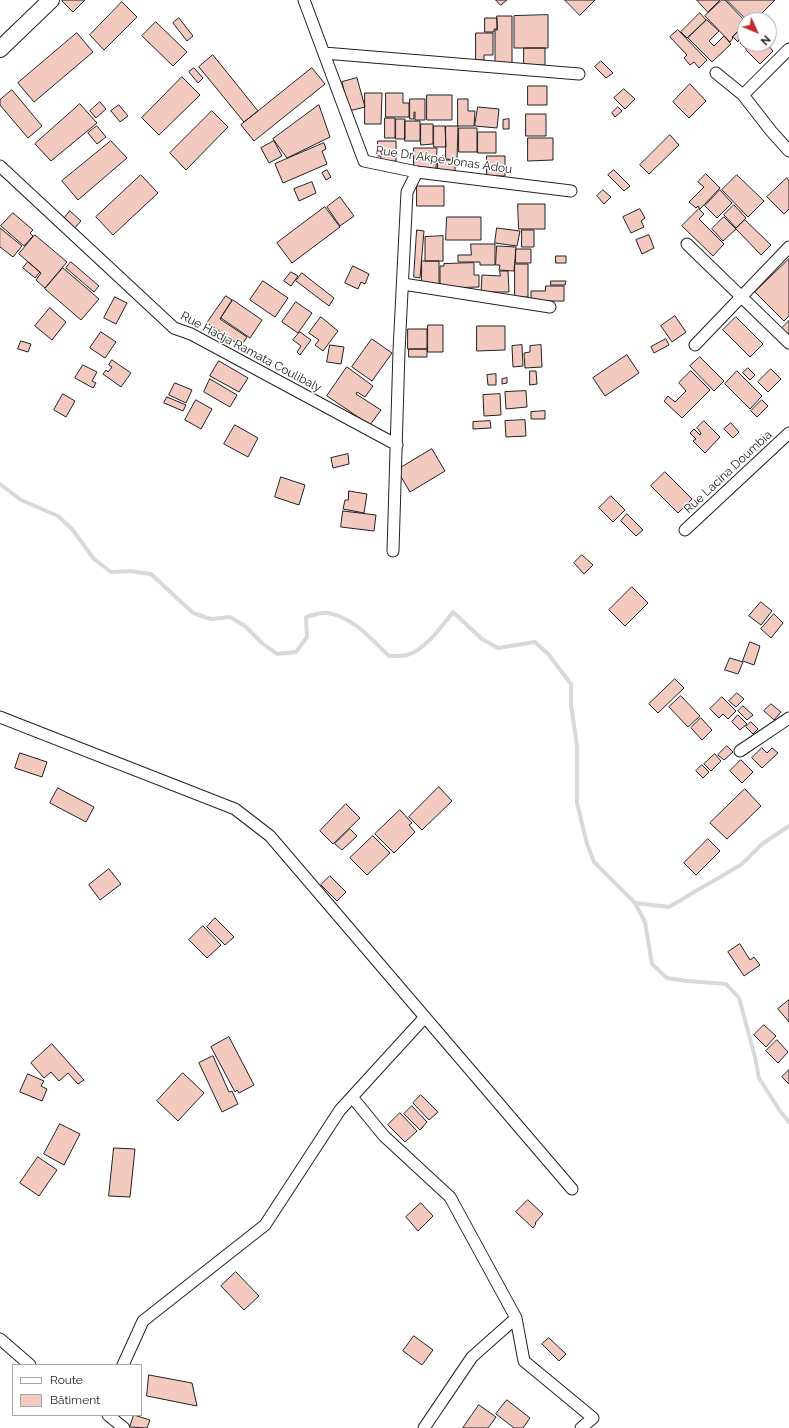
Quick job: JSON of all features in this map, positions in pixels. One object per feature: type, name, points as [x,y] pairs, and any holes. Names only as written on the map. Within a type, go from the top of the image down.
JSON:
[{"type":"street","points":[[0,49],[51,0]]},
{"type":"street","name":"Rue Dr Akpé Jonas Adou","points":[[304,0],[364,161],[417,172],[571,191]]},
{"type":"street","points":[[743,95],[789,49]]},
{"type":"street","points":[[324,53],[580,74]]},
{"type":"street","points":[[716,73],[743,95],[771,131],[789,151]]},
{"type":"street","name":"Rue Hadja Ramata Coulibaly","points":[[0,166],[174,328],[191,334],[397,445]]},
{"type":"street","points":[[393,551],[399,351],[408,192],[417,172]]},
{"type":"street","points":[[687,244],[789,343]]},
{"type":"street","points":[[695,345],[789,247]]},
{"type":"street","points":[[403,284],[550,307]]},
{"type":"street","name":"Rue Lacina Doumbia","points":[[685,530],[789,433]]},
{"type":"street","points":[[0,717],[235,809],[270,836],[572,1189]]},
{"type":"street","points":[[740,751],[789,718]]},
{"type":"street","points":[[122,1364],[143,1321],[266,1226],[340,1110],[425,1017]]},
{"type":"street","points":[[352,1097],[384,1136],[450,1197],[516,1318],[524,1361],[593,1418],[581,1428]]},
{"type":"street","points":[[424,1428],[472,1357],[516,1318]]},
{"type":"street","points":[[0,1339],[29,1364]]},
{"type":"street","points":[[109,1416],[124,1428]]},
{"type":"building","points":[[85,0],[73,12],[62,1]]},
{"type":"building","points":[[496,0],[507,0],[501,5]]},
{"type":"building","points":[[565,0],[595,0],[580,15]]},
{"type":"building","points":[[697,0],[720,0],[708,12]]},
{"type":"building","points":[[722,0],[725,0],[737,13],[737,32],[732,37],[733,38],[730,42],[705,16]]},
{"type":"building","points":[[727,0],[775,0],[763,12],[739,12]]},
{"type":"building","points":[[122,2],[137,17],[104,50],[90,35]]},
{"type":"building","points":[[700,13],[706,20],[687,38],[681,32]]},
{"type":"building","points":[[548,15],[548,48],[514,48],[514,16]]},
{"type":"building","points":[[497,16],[512,16],[512,65],[495,65],[495,30],[497,30]]},
{"type":"building","points":[[179,18],[193,36],[187,41],[173,23]]},
{"type":"building","points":[[485,18],[497,18],[497,29],[494,29],[494,32],[485,32]]},
{"type":"building","points":[[707,20],[719,31],[709,41],[714,46],[724,36],[731,44],[712,62],[688,38]]},
{"type":"building","points":[[156,22],[187,52],[173,66],[142,36]]},
{"type":"building","points":[[678,30],[707,60],[699,68],[694,62],[690,65],[684,58],[687,55],[670,37]]},
{"type":"building","points":[[77,33],[93,52],[34,102],[18,83]]},
{"type":"building","points":[[476,33],[493,33],[493,55],[484,55],[484,60],[476,60]]},
{"type":"building","points":[[737,33],[737,41],[733,37]]},
{"type":"building","points":[[524,48],[545,48],[545,65],[524,65]]},
{"type":"building","points":[[748,52],[772,52],[760,64]]},
{"type":"building","points":[[213,55],[258,111],[244,122],[199,67]]},
{"type":"building","points":[[601,61],[613,73],[606,78],[595,67]]},
{"type":"building","points":[[194,68],[203,78],[198,83],[189,72]]},
{"type":"building","points":[[312,68],[325,84],[254,141],[241,125]]},
{"type":"building","points":[[182,77],[200,95],[159,135],[142,118]]},
{"type":"building","points":[[357,78],[365,107],[349,111],[342,82]]},
{"type":"building","points":[[690,84],[706,101],[689,118],[673,102]]},
{"type":"building","points":[[528,86],[547,86],[547,105],[528,105]]},
{"type":"building","points":[[624,89],[635,99],[625,109],[614,98]]},
{"type":"building","points":[[12,90],[42,126],[28,138],[0,105],[0,100]]},
{"type":"building","points":[[365,93],[382,93],[381,124],[365,124]]},
{"type":"building","points":[[386,93],[403,93],[403,103],[409,103],[409,117],[386,117]]},
{"type":"building","points":[[427,95],[452,95],[452,120],[427,120]]},
{"type":"building","points":[[410,99],[425,99],[425,120],[415,120],[415,112],[414,119],[410,119]]},
{"type":"building","points":[[458,99],[468,99],[468,111],[475,111],[474,126],[458,126]]},
{"type":"building","points":[[100,102],[106,109],[96,118],[90,111]]},
{"type":"building","points":[[80,104],[97,123],[51,161],[35,144]]},
{"type":"building","points":[[119,105],[128,116],[120,122],[111,111]]},
{"type":"building","points":[[319,105],[330,137],[287,158],[273,139]]},
{"type":"building","points":[[478,107],[499,109],[497,128],[475,126]]},
{"type":"building","points":[[618,107],[622,111],[615,117],[612,113]]},
{"type":"building","points":[[212,111],[228,127],[186,170],[170,153]]},
{"type":"building","points":[[526,114],[546,114],[546,136],[526,136]]},
{"type":"building","points":[[385,118],[395,118],[395,138],[385,138]]},
{"type":"building","points":[[396,119],[405,119],[405,139],[396,139]]},
{"type":"building","points":[[509,119],[509,129],[503,129],[503,120]]},
{"type":"building","points":[[405,121],[420,121],[420,141],[405,141]]},
{"type":"building","points":[[421,124],[433,124],[433,144],[421,145]]},
{"type":"building","points":[[97,126],[106,137],[97,144],[88,133]]},
{"type":"building","points":[[434,126],[445,126],[446,147],[434,147]]},
{"type":"building","points":[[446,126],[458,126],[457,160],[446,159]]},
{"type":"building","points":[[459,128],[477,128],[477,152],[459,152]]},
{"type":"building","points":[[478,132],[496,132],[496,153],[478,153]]},
{"type":"building","points":[[670,135],[679,145],[649,174],[640,165]]},
{"type":"building","points":[[528,138],[553,138],[553,160],[528,161]]},
{"type":"building","points":[[111,141],[127,158],[78,200],[62,181]]},
{"type":"building","points":[[274,141],[282,156],[269,163],[261,148]]},
{"type":"building","points":[[378,141],[396,141],[396,161],[380,162],[381,156],[378,156]]},
{"type":"building","points":[[324,143],[326,149],[322,151],[327,164],[283,183],[275,164]]},
{"type":"building","points":[[414,148],[437,148],[436,169],[414,169]]},
{"type":"building","points":[[487,156],[505,156],[505,176],[487,176]]},
{"type":"building","points":[[438,160],[455,160],[455,171],[438,171]]},
{"type":"building","points":[[327,170],[331,177],[326,180],[322,173]]},
{"type":"building","points":[[614,170],[630,186],[624,191],[608,175]]},
{"type":"building","points":[[706,174],[720,188],[700,209],[698,206],[696,208],[689,202],[704,187],[698,182]]},
{"type":"building","points":[[141,175],[158,193],[113,235],[96,217]]},
{"type":"building","points":[[737,175],[764,201],[748,217],[722,190]]},
{"type":"building","points":[[787,178],[789,181],[789,209],[784,214],[767,197]]},
{"type":"building","points":[[312,182],[316,193],[299,201],[294,189]]},
{"type":"building","points":[[417,186],[444,186],[444,206],[417,206]]},
{"type":"building","points":[[603,190],[611,197],[604,204],[597,196]]},
{"type":"building","points":[[720,190],[732,203],[717,218],[705,206]]},
{"type":"building","points":[[340,197],[354,216],[340,226],[327,207]]},
{"type":"building","points":[[518,204],[545,204],[545,229],[519,229]]},
{"type":"building","points":[[734,205],[746,218],[736,228],[724,215]]},
{"type":"building","points":[[325,207],[340,227],[292,263],[277,243]]},
{"type":"building","points":[[640,209],[645,218],[641,221],[644,227],[631,233],[623,217]]},
{"type":"building","points":[[699,209],[704,214],[699,219],[724,244],[713,256],[682,226]]},
{"type":"building","points":[[70,211],[81,221],[73,230],[62,221]]},
{"type":"building","points":[[13,213],[33,230],[30,233],[33,236],[24,246],[1,226]]},
{"type":"building","points":[[447,217],[481,217],[481,240],[446,240]]},
{"type":"building","points":[[724,217],[736,229],[723,241],[712,229]]},
{"type":"building","points":[[745,220],[771,245],[761,255],[736,229]]},
{"type":"building","points":[[0,228],[22,246],[13,257],[0,247]]},
{"type":"building","points":[[497,228],[520,231],[517,246],[495,243]]},
{"type":"building","points":[[417,230],[424,231],[420,278],[414,277]]},
{"type":"building","points":[[522,230],[534,230],[534,247],[522,247]]},
{"type":"building","points":[[35,235],[67,262],[45,288],[36,280],[41,273],[19,254]]},
{"type":"building","points":[[649,235],[654,248],[642,254],[636,240]]},
{"type":"building","points":[[443,236],[443,261],[425,261],[425,237]]},
{"type":"building","points":[[471,244],[495,244],[495,265],[480,265],[480,262],[458,262],[458,255],[471,255]]},
{"type":"building","points":[[497,246],[516,247],[514,271],[499,270],[500,265],[496,265]]},
{"type":"building","points":[[516,249],[531,249],[531,263],[516,263]]},
{"type":"building","points":[[556,256],[566,256],[566,263],[556,263]]},
{"type":"building","points":[[789,259],[789,316],[784,321],[755,292]]},
{"type":"building","points":[[422,261],[439,261],[439,284],[422,284]]},
{"type":"building","points":[[28,262],[40,272],[35,278],[23,268]]},
{"type":"building","points":[[71,262],[99,286],[94,292],[66,268]]},
{"type":"building","points":[[474,263],[474,275],[479,275],[479,287],[440,288],[440,266],[444,266],[444,264]]},
{"type":"building","points":[[515,264],[528,264],[528,297],[515,297]]},
{"type":"building","points":[[353,266],[369,274],[365,284],[361,282],[358,289],[345,283]]},
{"type":"building","points":[[63,268],[99,299],[81,320],[45,289]]},
{"type":"building","points":[[500,271],[508,271],[509,292],[481,292],[482,275],[500,276]]},
{"type":"building","points":[[291,272],[298,276],[291,286],[284,281]]},
{"type":"building","points":[[302,273],[334,298],[329,306],[296,281]]},
{"type":"building","points":[[263,281],[288,298],[275,317],[250,300]]},
{"type":"building","points":[[551,281],[566,281],[565,285],[551,285]]},
{"type":"building","points":[[546,286],[564,286],[564,301],[531,301],[531,291],[545,291]]},
{"type":"building","points":[[226,296],[232,300],[220,319],[247,337],[241,346],[207,323]]},
{"type":"building","points":[[115,297],[127,303],[116,324],[104,318]]},
{"type":"building","points":[[233,300],[262,320],[250,338],[221,318]]},
{"type":"building","points":[[296,302],[312,313],[298,333],[282,322]]},
{"type":"building","points":[[50,308],[66,322],[52,340],[35,326]]},
{"type":"building","points":[[675,316],[686,332],[672,342],[661,326]]},
{"type":"building","points":[[321,317],[338,331],[323,351],[315,345],[319,340],[309,333]]},
{"type":"building","points":[[736,317],[763,344],[750,357],[723,330]]},
{"type":"building","points":[[789,321],[789,339],[780,330]]},
{"type":"building","points":[[428,325],[443,325],[443,352],[428,352]]},
{"type":"building","points":[[477,326],[505,326],[505,350],[477,351]]},
{"type":"building","points":[[408,329],[427,329],[427,349],[408,349]]},
{"type":"building","points":[[101,332],[116,342],[105,358],[90,348]]},
{"type":"building","points":[[300,332],[311,340],[300,355],[297,352],[301,346],[293,340]]},
{"type":"building","points":[[372,339],[392,353],[372,381],[352,367]]},
{"type":"building","points":[[666,339],[669,345],[654,353],[651,347]]},
{"type":"building","points":[[21,341],[31,344],[28,352],[18,349]]},
{"type":"building","points":[[330,345],[344,347],[341,364],[327,362]]},
{"type":"building","points":[[522,345],[523,366],[513,367],[512,346]]},
{"type":"building","points":[[541,345],[542,367],[525,368],[524,353],[530,352],[530,346]]},
{"type":"building","points":[[409,349],[427,349],[427,357],[409,357]]},
{"type":"building","points":[[627,355],[639,373],[605,396],[593,378]]},
{"type":"building","points":[[700,357],[724,381],[714,391],[690,366]]},
{"type":"building","points":[[112,360],[131,373],[121,387],[103,374],[106,370],[108,372],[112,367],[109,365]]},
{"type":"building","points":[[219,361],[248,378],[239,392],[210,376]]},
{"type":"building","points":[[83,365],[97,372],[92,381],[96,383],[93,388],[75,378]]},
{"type":"building","points":[[347,367],[373,386],[365,397],[357,392],[356,394],[381,410],[370,425],[327,396]]},
{"type":"building","points":[[748,368],[755,375],[750,380],[743,373]]},
{"type":"building","points":[[771,369],[781,379],[768,392],[758,382]]},
{"type":"building","points":[[530,371],[536,371],[537,384],[530,385]]},
{"type":"building","points":[[691,371],[710,390],[682,418],[664,401],[668,396],[675,402],[686,391],[679,383]]},
{"type":"building","points":[[737,371],[762,396],[750,409],[725,384]]},
{"type":"building","points":[[496,374],[496,385],[488,385],[487,375]]},
{"type":"building","points":[[507,378],[507,383],[502,384],[502,379]]},
{"type":"building","points":[[210,379],[237,395],[230,407],[204,392]]},
{"type":"building","points":[[175,383],[192,390],[186,403],[169,395]]},
{"type":"building","points":[[526,391],[527,407],[506,409],[505,392]]},
{"type":"building","points":[[63,394],[75,401],[66,417],[54,410]]},
{"type":"building","points":[[500,394],[501,415],[484,416],[483,395]]},
{"type":"building","points":[[167,397],[186,405],[183,411],[164,403]]},
{"type":"building","points":[[196,400],[212,409],[201,429],[185,420]]},
{"type":"building","points":[[762,400],[768,406],[757,417],[751,411]]},
{"type":"building","points":[[545,411],[545,419],[531,419],[531,412]]},
{"type":"building","points":[[525,420],[526,436],[506,437],[505,421]]},
{"type":"building","points":[[490,421],[491,428],[473,429],[473,422]]},
{"type":"building","points":[[704,421],[720,437],[705,453],[693,441],[696,439],[690,433],[694,429],[700,435],[701,433],[697,428]]},
{"type":"building","points":[[731,423],[739,432],[733,438],[724,429]]},
{"type":"building","points":[[235,425],[258,438],[248,457],[224,444]]},
{"type":"building","points":[[432,449],[445,471],[410,492],[397,470]]},
{"type":"building","points":[[348,454],[349,464],[333,468],[331,458]]},
{"type":"building","points":[[665,472],[692,499],[678,513],[651,486]]},
{"type":"building","points":[[281,477],[305,485],[299,505],[275,497]]},
{"type":"building","points":[[349,491],[367,494],[364,513],[343,509],[345,500],[348,500]]},
{"type":"building","points":[[611,496],[625,510],[613,522],[599,508]]},
{"type":"building","points":[[343,511],[376,515],[374,531],[341,527]]},
{"type":"building","points":[[627,514],[643,530],[636,536],[621,521]]},
{"type":"building","points":[[582,555],[593,565],[584,574],[574,563]]},
{"type":"building","points":[[632,587],[648,603],[625,626],[609,610]]},
{"type":"building","points":[[761,602],[772,611],[761,625],[749,616]]},
{"type":"building","points":[[774,614],[783,623],[771,638],[761,629]]},
{"type":"building","points":[[750,642],[760,646],[754,665],[743,661]]},
{"type":"building","points":[[730,658],[743,662],[738,674],[725,670]]},
{"type":"building","points":[[675,679],[684,688],[658,713],[649,704]]},
{"type":"building","points":[[737,693],[744,699],[736,707],[729,701]]},
{"type":"building","points":[[681,696],[700,716],[688,727],[669,707]]},
{"type":"building","points":[[722,697],[736,711],[728,719],[723,714],[719,718],[710,709]]},
{"type":"building","points":[[771,704],[781,712],[774,720],[764,711]]},
{"type":"building","points":[[743,706],[753,715],[747,720],[738,711]]},
{"type":"building","points":[[738,715],[747,724],[740,730],[732,722]]},
{"type":"building","points":[[701,718],[712,730],[702,740],[691,728]]},
{"type":"building","points":[[751,722],[758,729],[753,734],[746,727]]},
{"type":"building","points":[[727,746],[733,752],[724,760],[718,755]]},
{"type":"building","points":[[762,748],[767,753],[772,748],[778,753],[762,768],[752,758]]},
{"type":"building","points":[[20,753],[47,762],[42,777],[15,768]]},
{"type":"building","points":[[715,754],[721,761],[711,771],[704,764]]},
{"type":"building","points":[[741,760],[753,772],[742,783],[730,771]]},
{"type":"building","points":[[702,765],[709,772],[703,778],[696,771]]},
{"type":"building","points":[[439,787],[452,801],[422,830],[409,817]]},
{"type":"building","points":[[58,788],[94,807],[86,822],[50,803]]},
{"type":"building","points":[[745,789],[761,806],[727,839],[710,823]]},
{"type":"building","points":[[346,804],[360,818],[333,844],[320,831]]},
{"type":"building","points":[[400,810],[412,823],[409,825],[415,832],[394,853],[375,834]]},
{"type":"building","points":[[350,829],[357,836],[342,850],[335,844]]},
{"type":"building","points":[[373,836],[390,853],[367,875],[350,858]]},
{"type":"building","points":[[708,839],[720,851],[696,875],[684,863]]},
{"type":"building","points":[[109,869],[121,884],[100,900],[89,885]]},
{"type":"building","points":[[330,876],[346,892],[337,901],[321,885]]},
{"type":"building","points":[[215,918],[234,937],[225,945],[207,927]]},
{"type":"building","points":[[203,926],[221,945],[207,958],[189,940]]},
{"type":"building","points":[[740,944],[750,960],[754,957],[760,965],[744,976],[728,952]]},
{"type":"building","points":[[789,1000],[789,1022],[778,1009]]},
{"type":"building","points":[[764,1025],[776,1036],[766,1047],[754,1035]]},
{"type":"building","points":[[229,1037],[254,1085],[239,1093],[237,1090],[235,1092],[211,1047]]},
{"type":"building","points":[[777,1040],[788,1052],[778,1063],[766,1051]]},
{"type":"building","points":[[52,1044],[84,1080],[78,1084],[68,1073],[59,1081],[51,1072],[44,1078],[31,1063]]},
{"type":"building","points":[[213,1056],[229,1092],[232,1091],[238,1104],[222,1112],[199,1063]]},
{"type":"building","points":[[789,1070],[789,1084],[782,1077]]},
{"type":"building","points":[[183,1073],[204,1093],[178,1121],[157,1101]]},
{"type":"building","points":[[28,1074],[44,1081],[41,1086],[47,1089],[42,1101],[20,1092]]},
{"type":"building","points":[[421,1095],[438,1112],[429,1120],[413,1103]]},
{"type":"building","points":[[412,1106],[427,1122],[420,1130],[404,1114]]},
{"type":"building","points":[[400,1113],[417,1131],[405,1142],[388,1125]]},
{"type":"building","points":[[60,1124],[80,1134],[64,1165],[44,1154]]},
{"type":"building","points":[[114,1148],[135,1149],[130,1197],[109,1196]]},
{"type":"building","points":[[38,1157],[57,1170],[39,1196],[20,1183]]},
{"type":"building","points":[[528,1200],[543,1214],[535,1223],[536,1224],[533,1228],[516,1212]]},
{"type":"building","points":[[421,1203],[433,1216],[418,1231],[406,1217]]},
{"type":"building","points":[[236,1272],[259,1296],[244,1310],[221,1286]]},
{"type":"building","points":[[414,1336],[433,1350],[422,1365],[403,1351]]},
{"type":"building","points":[[549,1338],[566,1354],[559,1361],[542,1344]]},
{"type":"building","points":[[149,1375],[192,1383],[197,1406],[147,1396]]},
{"type":"building","points":[[507,1400],[530,1418],[523,1428],[514,1428],[496,1414]]},
{"type":"building","points":[[479,1405],[496,1417],[488,1428],[463,1428]]},
{"type":"building","points":[[134,1416],[150,1420],[147,1428],[130,1427]]},
{"type":"waterway","points":[[0,484],[21,500],[58,516],[72,529],[94,559],[111,572],[130,571],[151,574],[193,613],[211,619],[230,617],[245,626],[262,643],[277,654],[296,652],[307,637],[306,617],[323,613],[337,615],[354,624],[389,656],[401,656],[413,653],[433,637],[453,612],[482,639],[498,648],[535,642],[549,655],[571,684],[571,704],[577,746],[577,803],[587,844],[594,862],[635,903],[645,922],[652,964],[667,978],[726,984],[739,998],[755,1057],[759,1078],[780,1111],[789,1122]]},
{"type":"waterway","points":[[635,903],[669,907],[742,864],[762,844],[789,826]]}]
